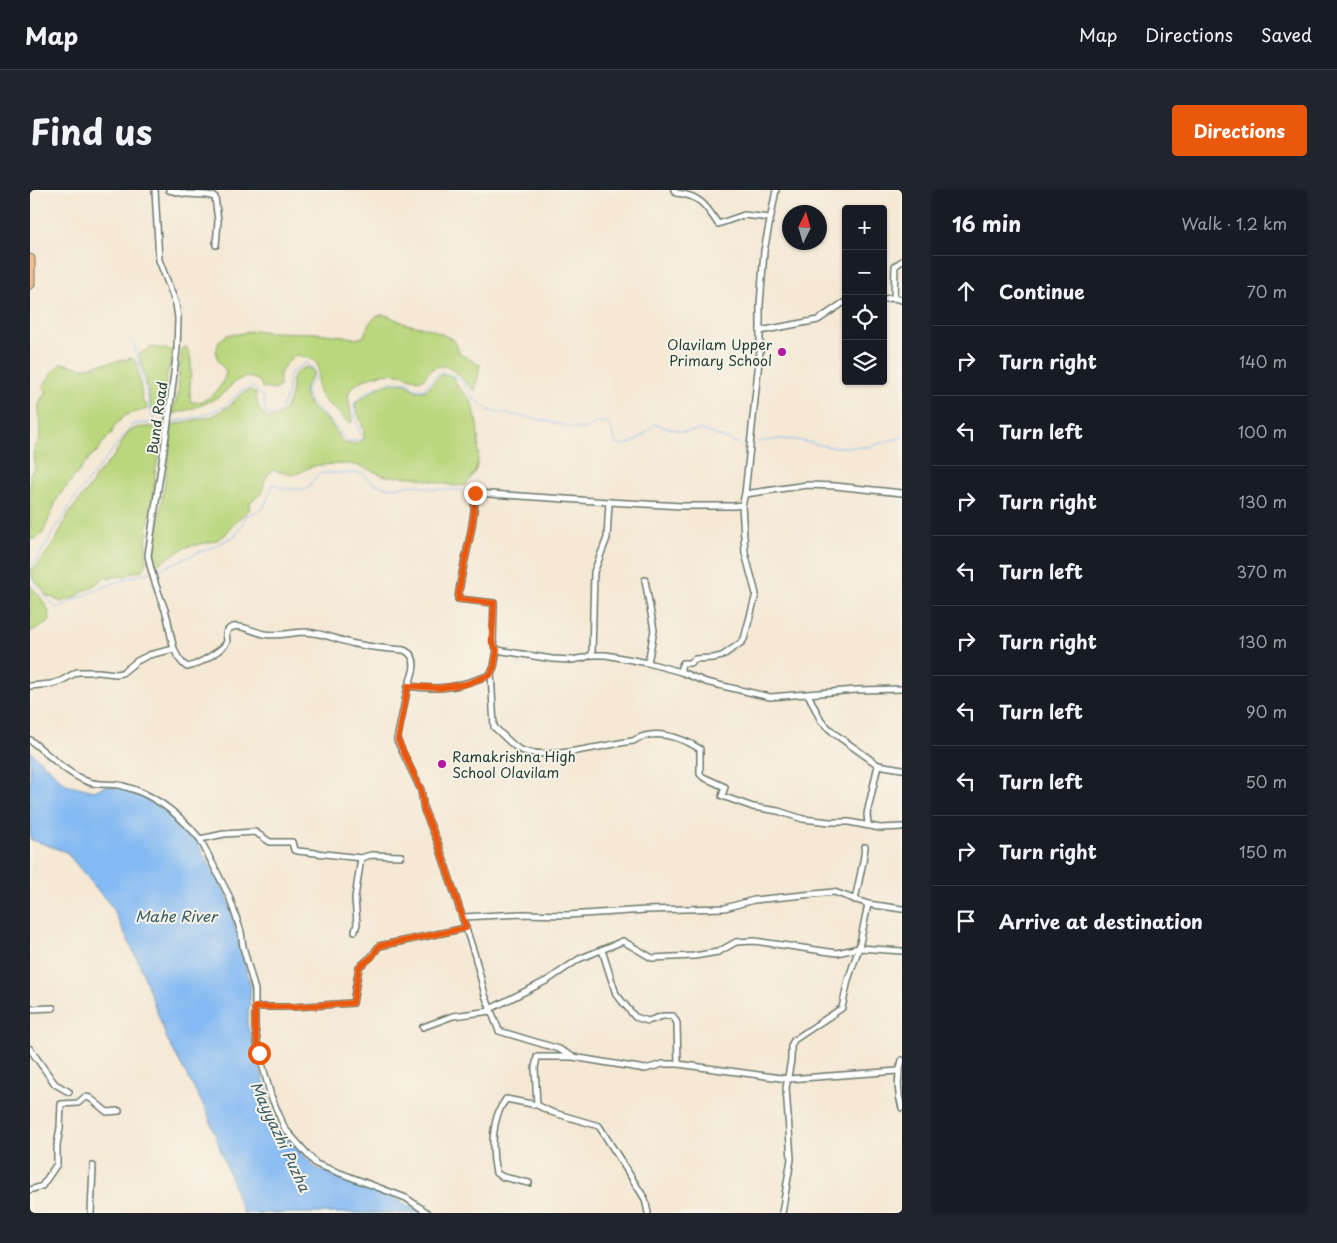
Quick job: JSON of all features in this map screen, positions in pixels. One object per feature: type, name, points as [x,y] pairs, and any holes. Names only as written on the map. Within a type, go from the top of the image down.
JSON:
[{"type":"highway","points":[[30,259],[30,284]]},
{"type":"street","name":"Bund Road","points":[[155,190],[159,260],[176,304],[178,318],[177,349],[168,422],[148,555],[150,572],[165,610],[174,648]]},
{"type":"street","points":[[169,190],[215,197],[218,221],[216,245]]},
{"type":"street","points":[[674,190],[676,193],[688,194],[700,200],[718,224],[744,215],[770,218]]},
{"type":"street","points":[[681,672],[683,663],[689,663],[695,659],[722,656],[742,642],[756,594],[745,553],[742,505],[760,351],[760,305],[764,251],[776,190]]},
{"type":"street","points":[[894,298],[895,266],[902,261]]},
{"type":"street","points":[[887,299],[902,300]]},
{"type":"street","points":[[760,330],[818,320],[842,304]]},
{"type":"street","points":[[744,494],[807,485],[902,493]]},
{"type":"street","points":[[408,686],[425,688],[453,687],[490,675],[494,667],[497,650],[492,642],[494,603],[458,599],[460,576],[475,514],[475,493],[682,506],[742,505]]},
{"type":"street","points":[[592,655],[594,572],[607,538],[609,502]]},
{"type":"street","points":[[645,580],[654,630],[648,663]]},
{"type":"street","points":[[30,686],[61,681],[77,672],[116,674],[126,670],[137,660],[174,648],[184,665],[191,667],[224,647],[228,641],[226,633],[233,627],[248,628],[264,634],[282,635],[306,632],[327,635],[354,644],[404,650],[410,653],[414,658],[413,674],[408,686],[398,740],[421,790],[424,810],[438,843],[476,956],[484,995],[499,1031],[559,1049],[573,1057]]},
{"type":"street","points":[[497,650],[552,659],[571,660],[592,655],[606,655],[648,663],[681,672],[706,682],[770,697],[856,690],[902,689]]},
{"type":"street","points":[[491,673],[494,728],[518,748],[528,752],[558,754],[633,741],[642,735],[666,736],[690,743],[700,749],[700,774],[725,787],[722,796],[753,807],[778,811],[803,819],[868,824],[880,828],[902,827]]},
{"type":"street","points":[[808,694],[825,727],[878,765],[902,769]]},
{"type":"street","points":[[30,740],[72,774],[87,781],[129,788],[157,799],[200,839],[229,896],[241,932],[242,947],[255,990],[255,1028],[259,1053],[271,1096],[285,1129],[316,1164],[406,1198],[428,1213]]},
{"type":"street","points":[[868,824],[867,814],[878,765]]},
{"type":"street","points":[[200,839],[224,834],[255,832],[270,842],[290,841],[294,850],[298,851],[361,858],[371,855],[401,856]]},
{"type":"street","points":[[855,900],[865,847]]},
{"type":"street","points":[[355,931],[357,924],[355,898],[361,858]]},
{"type":"street","points":[[463,917],[522,914],[567,915],[646,910],[726,908],[754,900],[834,892],[868,904],[902,909]]},
{"type":"street","points":[[782,1213],[791,1159],[786,1088],[791,1060],[791,1046],[794,1040],[842,1008],[846,987],[859,948],[868,904]]},
{"type":"street","points":[[255,1007],[294,1007],[353,1003],[359,967],[372,957],[379,946],[466,928]]},
{"type":"street","points":[[423,1027],[453,1016],[491,1010],[548,980],[579,959],[624,941],[652,958],[694,956],[718,952],[736,942],[754,941],[837,953],[859,948],[902,951]]},
{"type":"street","points":[[602,950],[613,979],[616,994],[635,1017],[648,1021],[663,1016],[673,1016],[677,1023],[678,1064]]},
{"type":"street","points":[[30,1009],[53,1008]]},
{"type":"street","points":[[30,1049],[55,1084],[69,1092]]},
{"type":"street","points":[[537,1105],[535,1068],[537,1057],[573,1057],[645,1069],[663,1064],[678,1064],[788,1079],[898,1071]]},
{"type":"street","points":[[902,1060],[898,1071],[898,1096],[902,1108]]},
{"type":"street","points":[[30,1190],[42,1186],[57,1164],[61,1104],[78,1103],[84,1098],[90,1098],[107,1112],[119,1111]]},
{"type":"street","points":[[529,1183],[503,1177],[496,1172],[493,1151],[494,1134],[500,1111],[506,1099],[537,1105],[551,1112],[600,1126],[645,1199],[648,1213]]},
{"type":"street","points":[[90,1213],[93,1166]]},
{"type":"green space","points":[[386,315],[406,324],[431,329],[454,340],[460,354],[480,365],[475,391],[456,372],[445,366],[432,369],[422,380],[393,373],[378,375],[363,380],[351,389],[348,394],[352,422],[347,422],[320,394],[318,370],[314,361],[307,357],[295,355],[283,368],[280,376],[280,386],[276,390],[262,388],[260,382],[255,379],[243,378],[211,401],[171,414],[178,396],[182,349],[186,347],[189,352],[191,365],[191,402],[198,402],[214,393],[225,377],[226,371],[218,361],[216,353],[219,341],[227,335],[255,330],[315,333],[357,339],[364,336],[374,318]]},
{"type":"green space","points":[[152,347],[173,350],[165,385],[164,411],[161,414],[151,409],[139,354]]},
{"type":"green space","points":[[132,358],[137,364],[143,403],[147,405],[147,409],[126,415],[114,426],[112,433],[101,445],[100,449],[91,456],[58,497],[43,533],[37,539],[30,539],[30,475],[35,467],[33,455],[35,447],[40,439],[39,405],[42,397],[46,394],[44,385],[61,363],[82,368]]},
{"type":"green space","points":[[307,367],[312,370],[313,374],[304,390],[307,400],[329,422],[343,443],[349,444],[357,443],[364,439],[364,431],[355,404],[366,396],[386,385],[400,382],[416,390],[423,391],[441,375],[450,375],[470,400],[477,423],[478,463],[466,485],[455,486],[414,477],[385,476],[360,466],[348,464],[318,465],[293,475],[273,470],[265,480],[263,492],[250,502],[249,510],[236,521],[225,535],[215,541],[186,547],[158,564],[154,563],[172,425],[213,416],[231,405],[240,395],[250,390],[256,393],[258,407],[267,418],[278,415],[288,404],[293,377],[298,371]]},
{"type":"green space","points":[[158,427],[161,430],[161,444],[148,523],[146,565],[141,571],[132,572],[125,576],[103,578],[78,596],[61,602],[46,595],[41,586],[35,582],[30,570],[37,566],[56,540],[69,513],[96,476],[114,456],[128,432],[136,428]]},
{"type":"green space","points":[[30,585],[46,606],[50,621],[30,632]]},
{"type":"water","name":"Mahe River","points":[[30,751],[66,784],[94,791],[106,786],[122,787],[172,815],[191,832],[227,896],[251,988],[247,1024],[276,1123],[315,1168],[388,1194],[421,1213],[243,1213],[207,1112],[167,1039],[139,963],[112,907],[66,852],[30,839]]},
{"type":"waterway","points":[[130,337],[138,358],[155,423]]},
{"type":"waterway","points":[[170,422],[199,417],[226,406],[239,392],[253,387],[264,398],[265,414],[276,414],[285,400],[289,374],[305,363],[315,370],[314,380],[305,390],[310,402],[348,442],[362,439],[356,421],[354,404],[366,393],[379,386],[401,382],[409,382],[413,388],[423,390],[441,371],[460,379],[473,398],[488,410],[578,429],[589,428],[596,422],[607,422],[616,444],[622,445],[632,442],[642,436],[654,424],[683,432],[702,430],[737,443],[744,449]]},
{"type":"waterway","points":[[30,566],[34,564],[74,499],[133,424],[166,422]]},
{"type":"waterway","points":[[758,442],[778,439],[797,440],[830,447],[868,447],[902,437]]},
{"type":"waterway","points":[[155,571],[236,535],[247,515],[263,509],[274,483],[282,489],[307,489],[319,473],[362,473],[374,483],[388,488],[419,485],[431,489],[462,490]]},
{"type":"waterway","points":[[30,574],[40,591],[57,608],[91,592],[151,572]]},
{"type":"place","name":"Olavilam Upper Primary School","points":[[782,352]]},
{"type":"place","name":"Ramakrishna High School Olavilam","points":[[442,764]]},
{"type":"route","points":[[259,1053],[255,1028],[255,1007],[294,1007],[353,1003],[359,967],[372,957],[379,946],[466,928],[438,843],[424,810],[421,790],[398,740],[408,686],[440,688],[466,684],[490,675],[494,667],[497,650],[492,642],[494,603],[458,599],[460,576],[467,555],[475,514],[475,493]]},
{"type":"water label","name":"Mayyazhi Puzha","points":[[281,1136]]}]
